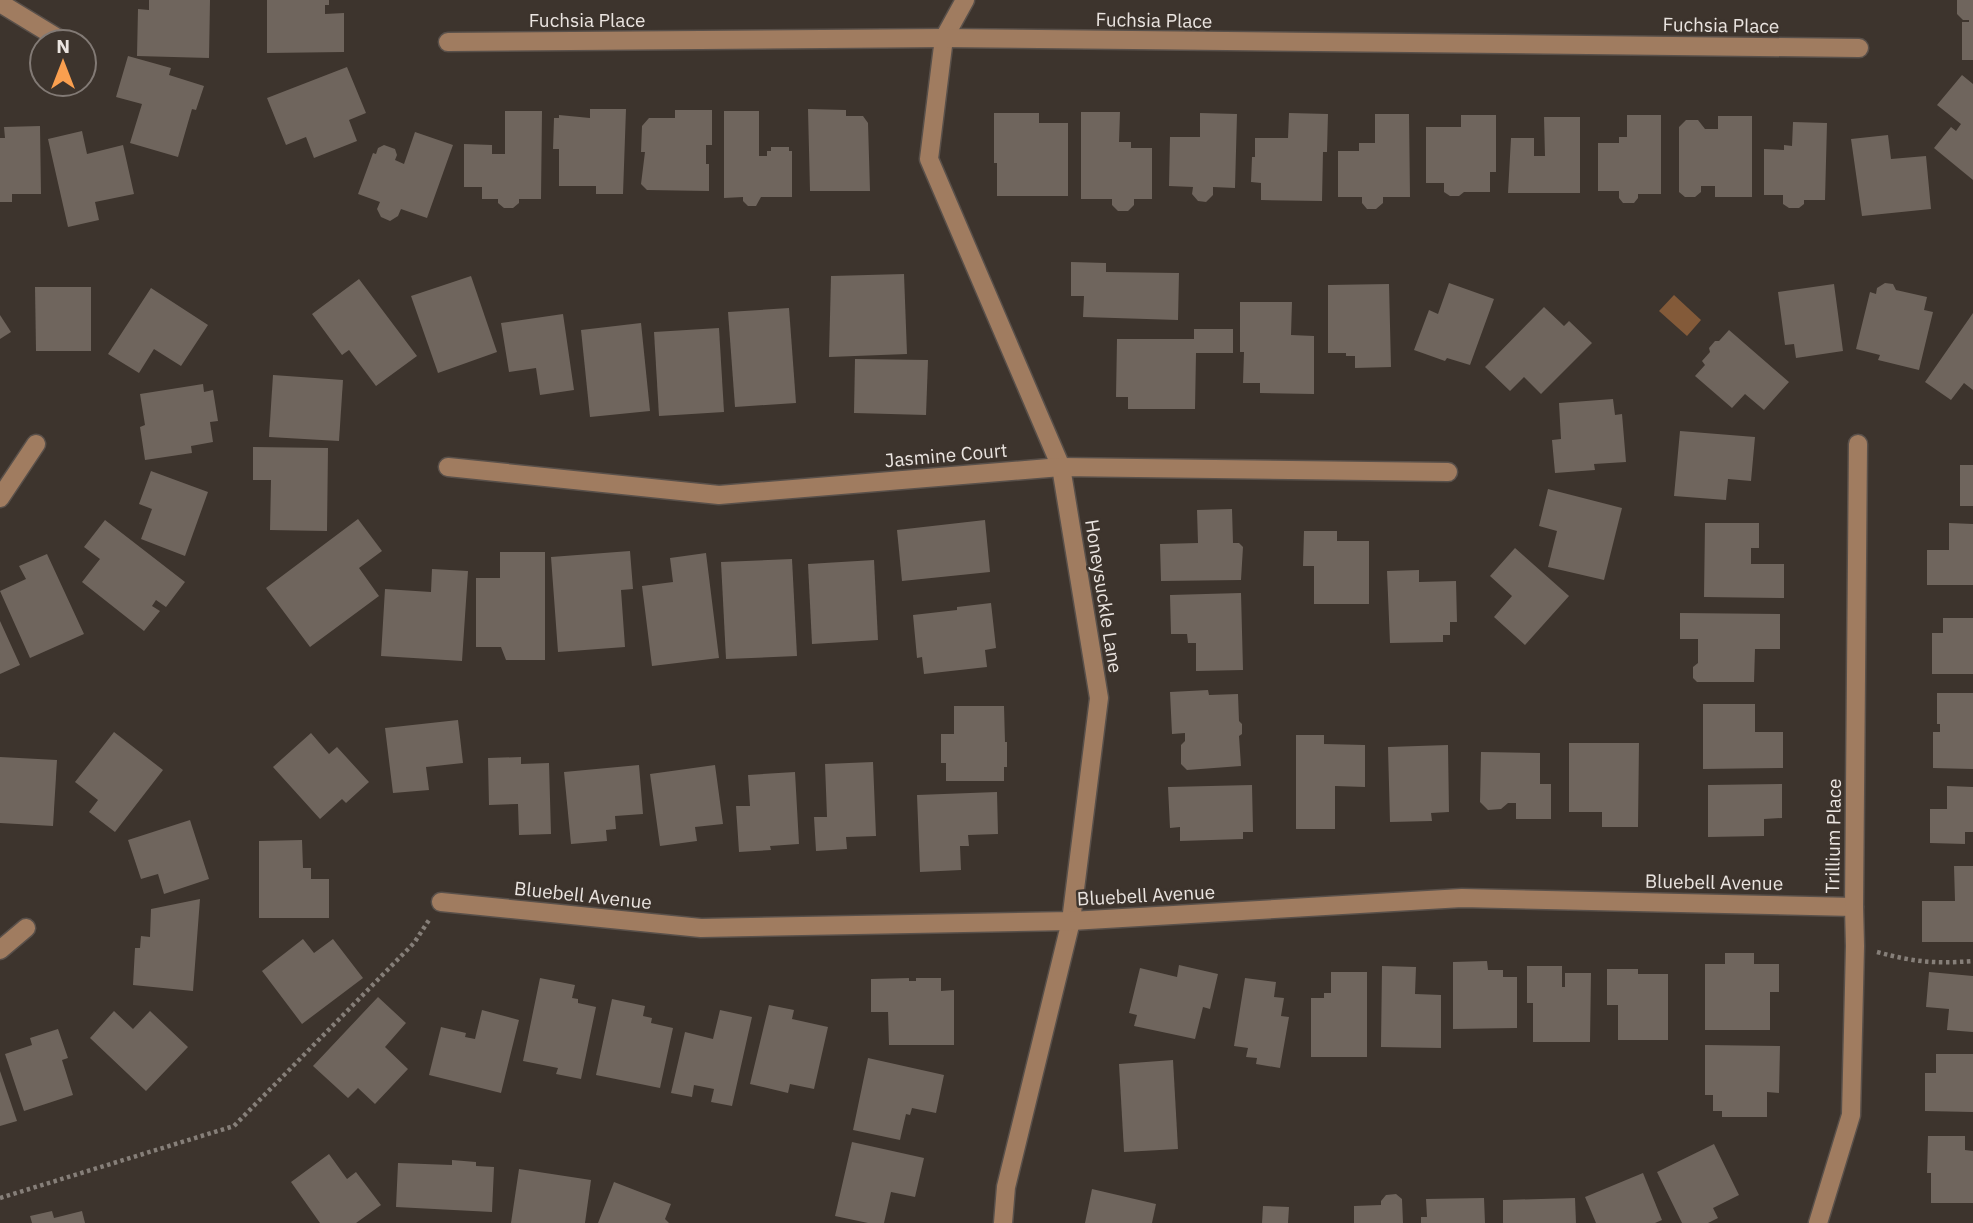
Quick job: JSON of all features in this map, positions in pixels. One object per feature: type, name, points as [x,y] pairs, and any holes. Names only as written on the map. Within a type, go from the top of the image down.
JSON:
[{"type":"street","name":"Honeysuckle Lane","points":[[965,0],[944,38],[929,159],[1061,467],[1099,698],[1071,921],[1006,1187],[1003,1223]]},
{"type":"street","points":[[0,3],[41,28]]},
{"type":"street","name":"Fuchsia Place","points":[[448,43],[944,38],[1859,48]]},
{"type":"street","points":[[0,498],[36,444]]},
{"type":"street","name":"Trillium Place","points":[[1818,1223],[1851,1115],[1855,946],[1858,444]]},
{"type":"street","name":"Jasmine Court","points":[[448,467],[719,495],[1061,467],[1448,472]]},
{"type":"street","name":"Bluebell Avenue","points":[[441,902],[701,928],[1071,921],[1462,898],[1854,906]]},
{"type":"street","points":[[0,950],[26,928]]},
{"type":"path","points":[[0,1198],[234,1126],[414,943]]},
{"type":"path","points":[[1907,960],[1934,964],[1973,961]]},
{"type":"shaded area","points":[[1674,295],[1701,320],[1687,336],[1659,311]]},
{"type":"building","points":[[149,0],[210,0],[209,58],[137,56],[138,9],[149,10]]},
{"type":"building","points":[[267,0],[329,0],[329,5],[325,5],[325,14],[344,13],[344,52],[267,53]]},
{"type":"building","points":[[1957,0],[1973,0],[1973,60],[1962,60],[1962,22],[1969,20],[1963,20],[1957,14]]},
{"type":"building","points":[[128,56],[171,68],[169,75],[204,86],[196,110],[192,109],[178,157],[130,143],[142,104],[116,97]]},
{"type":"building","points":[[347,67],[366,113],[349,120],[357,141],[314,158],[306,137],[286,145],[267,98]]},
{"type":"building","points":[[1962,75],[1973,84],[1973,180],[1934,148],[1951,127],[1956,131],[1961,124],[1937,105]]},
{"type":"building","points":[[590,109],[626,109],[623,194],[596,194],[596,186],[559,186],[559,149],[553,149],[554,118],[559,118],[559,115],[590,118]]},
{"type":"building","points":[[808,109],[846,110],[846,116],[863,116],[868,123],[870,191],[810,191]]},
{"type":"building","points":[[675,110],[712,110],[712,145],[706,145],[709,191],[647,190],[641,184],[645,152],[641,152],[642,126],[649,118],[675,118]]},
{"type":"building","points":[[505,111],[542,111],[541,199],[519,199],[519,203],[513,208],[504,208],[498,203],[498,199],[482,199],[482,187],[464,187],[464,144],[492,145],[492,154],[505,154]]},
{"type":"building","points":[[724,111],[759,111],[759,156],[767,156],[771,147],[789,147],[789,151],[792,151],[792,197],[761,197],[756,206],[748,206],[743,197],[724,198]]},
{"type":"building","points":[[1081,112],[1120,112],[1119,142],[1131,142],[1131,148],[1152,148],[1152,199],[1134,199],[1134,205],[1128,211],[1118,211],[1112,205],[1112,199],[1081,199]]},
{"type":"building","points":[[994,113],[1039,113],[1039,123],[1068,123],[1068,196],[997,196]]},
{"type":"building","points":[[1200,113],[1237,114],[1235,188],[1213,187],[1213,195],[1206,202],[1198,201],[1192,194],[1193,187],[1169,186],[1170,137],[1200,137]]},
{"type":"building","points":[[1289,113],[1328,114],[1327,152],[1323,152],[1322,201],[1261,200],[1261,183],[1251,182],[1255,138],[1288,138]]},
{"type":"building","points":[[1375,114],[1409,114],[1410,197],[1383,197],[1383,203],[1376,209],[1367,209],[1362,203],[1362,197],[1338,197],[1338,151],[1359,151],[1359,143],[1375,143]]},
{"type":"building","points":[[1461,115],[1496,115],[1496,172],[1490,172],[1490,192],[1464,192],[1459,196],[1450,196],[1444,192],[1444,183],[1426,183],[1426,127],[1461,127]]},
{"type":"building","points":[[1627,115],[1661,115],[1661,194],[1638,194],[1634,203],[1623,203],[1619,198],[1619,191],[1598,191],[1598,143],[1619,143],[1619,137],[1627,137]]},
{"type":"building","points":[[1718,116],[1752,116],[1752,197],[1715,197],[1715,186],[1701,186],[1701,192],[1695,197],[1685,197],[1679,192],[1679,127],[1686,120],[1698,120],[1705,129],[1718,129]]},
{"type":"building","points":[[1544,117],[1580,117],[1580,193],[1508,193],[1511,138],[1534,138],[1534,156],[1545,156]]},
{"type":"building","points":[[1793,122],[1827,123],[1825,200],[1804,200],[1804,204],[1799,208],[1789,208],[1783,204],[1783,195],[1764,195],[1764,149],[1784,150],[1784,145],[1792,146]]},
{"type":"building","points":[[40,126],[41,194],[12,194],[12,202],[0,202],[0,138],[5,138],[4,127]]},
{"type":"building","points":[[82,131],[87,154],[123,145],[134,194],[95,202],[99,220],[68,227],[48,139]]},
{"type":"building","points":[[415,132],[453,145],[427,218],[401,209],[398,216],[390,221],[381,217],[377,209],[380,202],[358,194],[373,153],[376,154],[378,148],[384,145],[395,149],[395,160],[404,164]]},
{"type":"building","points":[[1888,135],[1891,159],[1926,156],[1931,209],[1862,216],[1851,139]]},
{"type":"building","points":[[1071,262],[1106,263],[1106,272],[1179,273],[1178,320],[1083,317],[1084,296],[1071,296]]},
{"type":"building","points":[[904,274],[907,354],[829,357],[831,276]]},
{"type":"building","points":[[471,276],[497,352],[438,373],[411,296]]},
{"type":"building","points":[[359,279],[417,356],[376,386],[349,350],[342,355],[312,314]]},
{"type":"building","points":[[1449,283],[1494,299],[1470,365],[1447,358],[1445,361],[1414,350],[1429,310],[1438,314]]},
{"type":"building","points":[[1885,283],[1893,284],[1896,290],[1927,297],[1924,310],[1933,312],[1919,370],[1878,360],[1880,355],[1856,349],[1870,292],[1876,294],[1877,288]]},
{"type":"building","points":[[1389,284],[1391,367],[1355,368],[1355,356],[1328,353],[1328,285]]},
{"type":"building","points":[[1834,284],[1843,351],[1796,358],[1794,344],[1785,345],[1778,292]]},
{"type":"building","points":[[35,287],[91,287],[91,351],[36,351]]},
{"type":"building","points":[[151,288],[208,325],[181,366],[154,349],[139,373],[108,354]]},
{"type":"building","points":[[1240,302],[1292,302],[1291,335],[1314,336],[1314,394],[1260,393],[1260,383],[1243,383],[1244,352],[1240,352]]},
{"type":"building","points":[[1544,307],[1564,326],[1569,321],[1592,343],[1541,394],[1524,377],[1510,391],[1485,367]]},
{"type":"building","points":[[789,308],[796,403],[735,407],[728,312]]},
{"type":"building","points":[[1973,313],[1973,390],[1964,383],[1951,400],[1925,382]]},
{"type":"building","points":[[563,314],[574,390],[540,395],[536,368],[509,372],[501,323]]},
{"type":"building","points":[[0,315],[11,332],[0,339]]},
{"type":"building","points":[[641,323],[650,411],[590,417],[581,330]]},
{"type":"building","points":[[719,328],[724,412],[659,416],[654,332]]},
{"type":"building","points":[[1194,329],[1233,329],[1233,353],[1196,353],[1195,409],[1128,409],[1128,397],[1116,397],[1117,339],[1194,339]]},
{"type":"building","points":[[1729,330],[1789,382],[1764,410],[1745,394],[1732,408],[1695,376],[1705,365],[1702,361],[1710,352],[1709,348]]},
{"type":"building","points":[[855,359],[928,360],[926,415],[854,413]]},
{"type":"building","points":[[273,375],[343,380],[339,441],[269,437]]},
{"type":"building","points":[[203,384],[204,392],[213,390],[218,421],[210,422],[213,442],[191,446],[192,453],[145,460],[140,427],[145,425],[140,394]]},
{"type":"building","points":[[1613,399],[1615,415],[1622,414],[1626,462],[1594,464],[1595,470],[1555,473],[1552,440],[1561,439],[1559,403]]},
{"type":"building","points":[[1680,431],[1755,437],[1751,481],[1728,479],[1726,500],[1674,496]]},
{"type":"building","points":[[253,447],[328,448],[327,531],[270,530],[271,480],[253,480]]},
{"type":"building","points":[[1960,465],[1973,465],[1973,506],[1960,506]]},
{"type":"building","points":[[151,471],[208,492],[185,556],[141,539],[152,509],[139,504]]},
{"type":"building","points":[[1548,489],[1622,508],[1604,580],[1548,567],[1557,531],[1539,526]]},
{"type":"building","points":[[1232,509],[1233,543],[1239,543],[1243,547],[1241,580],[1161,581],[1160,544],[1198,543],[1197,510]]},
{"type":"building","points":[[358,519],[382,551],[359,568],[379,596],[310,647],[266,588]]},
{"type":"building","points":[[105,520],[185,582],[166,607],[156,600],[152,606],[160,611],[144,631],[82,582],[100,559],[84,547]]},
{"type":"building","points":[[985,520],[990,572],[902,581],[897,530]]},
{"type":"building","points":[[1705,523],[1759,523],[1759,548],[1751,548],[1751,564],[1784,564],[1784,598],[1704,597]]},
{"type":"building","points":[[1949,523],[1973,524],[1973,585],[1927,585],[1927,550],[1949,550]]},
{"type":"building","points":[[1304,531],[1337,531],[1337,541],[1369,541],[1369,604],[1314,604],[1314,566],[1303,566]]},
{"type":"building","points":[[1515,548],[1569,596],[1525,645],[1494,617],[1512,596],[1490,576]]},
{"type":"building","points":[[630,551],[633,589],[621,590],[625,647],[558,652],[551,557]]},
{"type":"building","points":[[500,552],[545,552],[545,660],[506,660],[501,647],[476,647],[476,578],[500,578]]},
{"type":"building","points":[[706,553],[719,658],[652,666],[642,586],[673,582],[670,558]]},
{"type":"building","points":[[47,554],[84,634],[30,658],[0,591],[26,579],[19,566]]},
{"type":"building","points":[[792,559],[797,656],[726,659],[721,562]]},
{"type":"building","points":[[874,560],[878,640],[812,644],[808,564]]},
{"type":"building","points":[[432,569],[468,571],[462,661],[381,656],[385,589],[431,592]]},
{"type":"building","points":[[1419,570],[1419,582],[1456,581],[1457,622],[1450,622],[1450,635],[1443,635],[1443,642],[1390,643],[1387,571]]},
{"type":"building","points":[[1241,593],[1243,670],[1196,671],[1196,643],[1188,643],[1187,634],[1171,634],[1170,595]]},
{"type":"building","points":[[991,603],[996,648],[985,650],[987,667],[924,674],[922,657],[917,658],[913,615]]},
{"type":"building","points":[[1680,613],[1780,614],[1780,649],[1755,649],[1754,682],[1697,682],[1693,678],[1693,667],[1698,663],[1698,639],[1680,639]]},
{"type":"building","points":[[1943,618],[1973,618],[1973,674],[1932,674],[1932,633],[1943,633]]},
{"type":"building","points":[[0,621],[20,665],[0,674]]},
{"type":"building","points":[[1208,690],[1209,695],[1238,694],[1239,721],[1242,724],[1242,734],[1239,736],[1241,766],[1187,770],[1181,764],[1181,745],[1185,741],[1185,733],[1172,734],[1170,692]]},
{"type":"building","points":[[1937,693],[1973,693],[1973,769],[1933,768],[1933,732],[1940,732],[1940,724],[1937,724]]},
{"type":"building","points":[[1703,704],[1755,704],[1755,732],[1783,732],[1783,768],[1703,769]]},
{"type":"building","points":[[954,706],[1004,706],[1007,767],[1004,767],[1004,781],[946,781],[946,763],[941,763],[941,734],[954,734]]},
{"type":"building","points":[[458,720],[463,763],[426,767],[429,790],[393,793],[385,728]]},
{"type":"building","points":[[114,732],[163,770],[115,832],[89,812],[98,800],[75,782]]},
{"type":"building","points":[[311,733],[329,754],[337,747],[369,782],[346,803],[342,799],[320,819],[273,767]]},
{"type":"building","points":[[1296,735],[1324,735],[1324,744],[1365,745],[1365,787],[1335,786],[1335,829],[1296,829]]},
{"type":"building","points":[[1569,743],[1639,743],[1638,827],[1602,827],[1602,812],[1569,812]]},
{"type":"building","points":[[1448,745],[1449,812],[1431,813],[1432,821],[1390,822],[1388,747]]},
{"type":"building","points":[[1481,752],[1540,753],[1540,784],[1551,784],[1551,819],[1516,819],[1516,803],[1508,803],[1501,809],[1488,810],[1480,802]]},
{"type":"building","points":[[0,757],[57,760],[53,826],[0,823]]},
{"type":"building","points":[[521,757],[521,764],[549,763],[551,834],[519,835],[518,804],[489,805],[488,758]]},
{"type":"building","points":[[873,762],[876,836],[846,837],[847,849],[816,851],[814,817],[827,817],[825,764]]},
{"type":"building","points":[[639,765],[643,814],[615,816],[616,829],[606,830],[607,841],[571,844],[564,772]]},
{"type":"building","points":[[715,765],[723,824],[695,827],[697,841],[660,846],[650,774]]},
{"type":"building","points":[[795,772],[799,844],[770,846],[771,850],[739,852],[736,806],[750,806],[748,775]]},
{"type":"building","points":[[1782,784],[1782,818],[1764,819],[1764,836],[1708,837],[1708,785]]},
{"type":"building","points":[[1252,785],[1253,832],[1243,832],[1243,839],[1180,841],[1180,827],[1170,828],[1168,787]]},
{"type":"building","points":[[1947,786],[1973,787],[1973,832],[1965,832],[1965,844],[1930,843],[1930,809],[1947,809]]},
{"type":"building","points":[[997,792],[998,834],[968,835],[969,846],[960,846],[961,870],[920,872],[917,795]]},
{"type":"building","points":[[190,820],[209,879],[164,894],[158,874],[141,879],[128,840]]},
{"type":"building","points":[[302,840],[303,868],[311,868],[311,879],[329,879],[329,918],[259,918],[259,841]]},
{"type":"building","points":[[1954,866],[1973,866],[1973,942],[1922,942],[1922,901],[1955,901]]},
{"type":"building","points":[[200,899],[193,991],[133,985],[135,948],[140,948],[141,936],[150,937],[151,909]]},
{"type":"building","points":[[303,939],[314,953],[333,939],[363,978],[302,1024],[262,971]]},
{"type":"building","points":[[1725,953],[1754,953],[1754,964],[1779,964],[1779,992],[1770,992],[1770,1030],[1705,1030],[1705,964],[1725,964]]},
{"type":"building","points":[[1487,961],[1488,970],[1503,970],[1503,977],[1517,977],[1517,1028],[1453,1029],[1453,962]]},
{"type":"building","points":[[1179,965],[1218,974],[1210,1009],[1203,1007],[1195,1039],[1134,1026],[1137,1015],[1129,1013],[1140,968],[1177,977]]},
{"type":"building","points":[[1382,966],[1416,967],[1415,994],[1441,995],[1441,1048],[1381,1047]]},
{"type":"building","points":[[1527,966],[1562,966],[1562,987],[1565,987],[1565,973],[1591,973],[1590,1042],[1533,1042],[1533,1003],[1527,1003]]},
{"type":"building","points":[[1607,969],[1638,969],[1638,974],[1668,974],[1668,1040],[1618,1040],[1618,1005],[1607,1005]]},
{"type":"building","points":[[1331,972],[1367,972],[1367,1057],[1311,1057],[1311,998],[1324,998],[1324,993],[1331,993]]},
{"type":"building","points":[[1929,972],[1973,976],[1973,1032],[1947,1030],[1949,1009],[1926,1007]]},
{"type":"building","points":[[540,978],[575,985],[572,998],[578,999],[578,1003],[596,1007],[581,1079],[556,1074],[558,1068],[523,1061]]},
{"type":"building","points":[[909,978],[909,981],[916,981],[916,978],[941,978],[941,991],[954,990],[954,1045],[889,1045],[888,1012],[871,1012],[871,979]]},
{"type":"building","points":[[1245,978],[1276,982],[1274,997],[1284,998],[1281,1016],[1289,1017],[1280,1068],[1256,1064],[1257,1058],[1246,1057],[1248,1048],[1234,1046]]},
{"type":"building","points":[[378,997],[406,1023],[385,1047],[408,1069],[375,1104],[358,1088],[348,1098],[313,1066]]},
{"type":"building","points":[[612,999],[645,1006],[643,1016],[652,1018],[651,1023],[673,1028],[660,1088],[596,1075]]},
{"type":"building","points":[[769,1005],[794,1010],[792,1019],[828,1027],[814,1089],[790,1084],[788,1093],[750,1084]]},
{"type":"building","points":[[482,1010],[519,1020],[501,1093],[429,1075],[441,1027],[466,1033],[465,1037],[475,1039]]},
{"type":"building","points":[[720,1010],[752,1017],[732,1106],[711,1102],[714,1089],[694,1085],[692,1097],[671,1093],[685,1032],[713,1039]]},
{"type":"building","points":[[114,1011],[133,1029],[150,1011],[188,1047],[146,1091],[90,1038]]},
{"type":"building","points":[[58,1029],[68,1058],[62,1060],[73,1095],[24,1111],[5,1054],[32,1045],[30,1038]]},
{"type":"building","points":[[1705,1045],[1780,1046],[1779,1093],[1767,1092],[1767,1117],[1722,1117],[1722,1111],[1713,1111],[1713,1095],[1705,1095]]},
{"type":"building","points":[[1936,1054],[1973,1054],[1973,1112],[1925,1111],[1925,1073],[1936,1073]]},
{"type":"building","points":[[868,1058],[944,1075],[936,1113],[912,1108],[910,1115],[906,1114],[900,1140],[853,1130]]},
{"type":"building","points":[[1173,1060],[1178,1149],[1124,1152],[1119,1064]]},
{"type":"building","points":[[0,1071],[17,1121],[0,1126]]},
{"type":"building","points":[[1928,1136],[1965,1136],[1965,1150],[1973,1151],[1973,1203],[1931,1203],[1931,1173],[1927,1173]]},
{"type":"building","points":[[852,1142],[924,1158],[915,1197],[891,1192],[884,1223],[868,1223],[835,1216]]},
{"type":"building","points":[[1714,1144],[1739,1195],[1713,1208],[1718,1218],[1708,1223],[1682,1223],[1657,1172]]},
{"type":"building","points":[[329,1154],[347,1179],[356,1172],[381,1205],[356,1223],[320,1223],[291,1182]]},
{"type":"building","points":[[452,1160],[494,1167],[492,1212],[396,1207],[398,1163],[452,1165]]},
{"type":"building","points":[[519,1169],[591,1180],[585,1223],[511,1223]]},
{"type":"building","points":[[1643,1173],[1662,1220],[1655,1223],[1596,1223],[1585,1197]]},
{"type":"building","points":[[614,1182],[671,1204],[665,1219],[669,1223],[598,1223]]},
{"type":"building","points":[[1092,1189],[1156,1204],[1152,1223],[1085,1223]]},
{"type":"building","points":[[1396,1194],[1402,1199],[1403,1223],[1354,1223],[1354,1206],[1381,1205],[1386,1195]]},
{"type":"building","points":[[1484,1198],[1485,1223],[1421,1223],[1421,1217],[1427,1217],[1426,1199]]},
{"type":"building","points":[[1575,1198],[1576,1223],[1503,1223],[1503,1200]]},
{"type":"building","points":[[1263,1206],[1289,1207],[1288,1223],[1262,1223]]},
{"type":"building","points":[[52,1211],[54,1218],[82,1211],[85,1223],[32,1223],[30,1216]]}]
